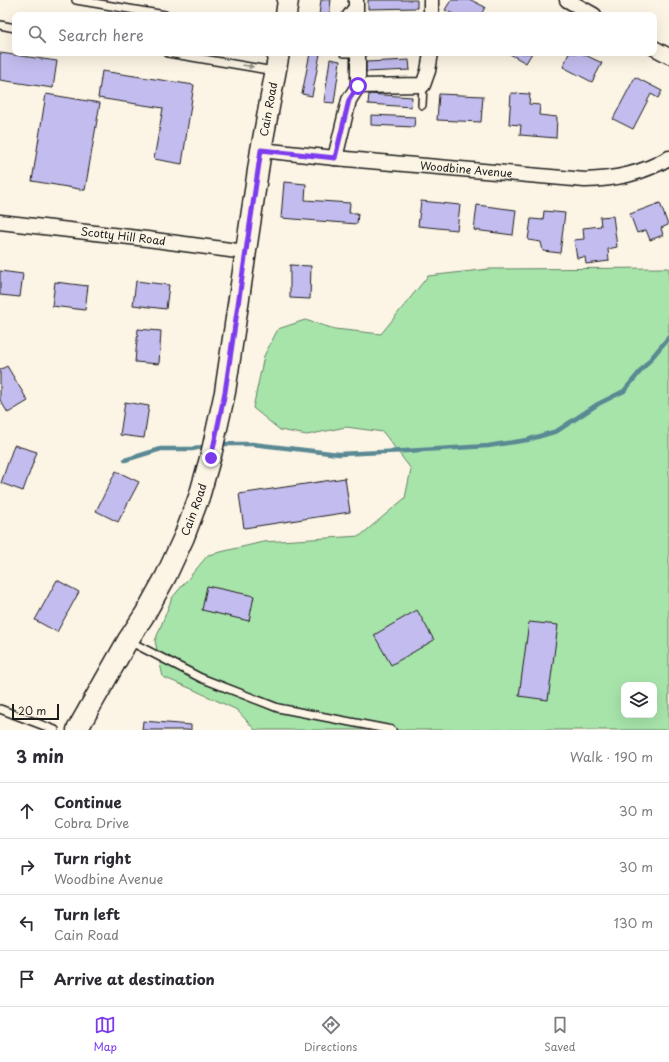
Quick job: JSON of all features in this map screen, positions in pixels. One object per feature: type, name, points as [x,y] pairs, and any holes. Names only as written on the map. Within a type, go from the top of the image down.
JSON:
[{"type":"main road","points":[[286,12],[288,0]]},
{"type":"main road","name":"Cain Road","points":[[77,730],[166,576],[184,537],[200,496],[212,455],[225,392],[261,150],[277,62]]},
{"type":"street","points":[[431,0],[431,12]]},
{"type":"street","points":[[567,0],[589,12]]},
{"type":"street","points":[[657,50],[669,56]]},
{"type":"street","points":[[335,158],[349,100],[358,86],[358,56]]},
{"type":"street","points":[[358,86],[423,85],[431,56]]},
{"type":"street","name":"Woodbine Avenue","points":[[261,150],[585,180],[606,179],[628,175],[669,158]]},
{"type":"street","name":"Scotty Hill Road","points":[[0,222],[245,252]]},
{"type":"lane","points":[[76,0],[147,12]]},
{"type":"lane","points":[[0,25],[12,27]]},
{"type":"lane","points":[[204,56],[277,62]]},
{"type":"lane","points":[[422,105],[423,85]]},
{"type":"lane","points":[[128,640],[201,678],[278,708],[392,730]]},
{"type":"lane","points":[[0,709],[55,730]]},
{"type":"green space","points":[[669,268],[669,730],[255,730],[237,710],[163,677],[155,641],[172,598],[208,555],[263,542],[360,536],[405,498],[411,469],[383,432],[346,427],[307,435],[280,430],[253,408],[264,356],[278,329],[305,320],[335,329],[381,334],[428,276],[489,269]]},
{"type":"building","points":[[321,0],[331,0],[329,12],[319,12]]},
{"type":"building","points":[[368,0],[417,0],[417,8],[368,9]]},
{"type":"building","points":[[451,0],[471,0],[485,7],[482,12],[449,12],[445,10]]},
{"type":"building","points":[[0,53],[12,55],[12,56],[57,61],[53,88],[0,80]]},
{"type":"building","points":[[309,56],[320,56],[312,96],[302,94]]},
{"type":"building","points":[[513,56],[530,56],[526,63]]},
{"type":"building","points":[[568,56],[587,56],[602,63],[592,82],[563,67]]},
{"type":"building","points":[[330,59],[340,61],[334,103],[324,102]]},
{"type":"building","points":[[409,60],[410,70],[366,72],[366,62]]},
{"type":"building","points":[[102,71],[194,85],[182,164],[154,159],[163,108],[98,98]]},
{"type":"building","points":[[635,77],[662,91],[658,98],[651,94],[633,129],[613,119]]},
{"type":"building","points":[[511,93],[530,94],[529,104],[540,105],[539,115],[557,117],[556,138],[520,135],[521,125],[509,124]]},
{"type":"building","points":[[46,94],[100,103],[85,190],[32,181]]},
{"type":"building","points":[[369,94],[412,97],[411,107],[368,104]]},
{"type":"building","points":[[439,94],[483,96],[481,122],[437,120]]},
{"type":"building","points":[[371,115],[415,117],[414,127],[371,125]]},
{"type":"building","points":[[284,182],[306,184],[305,200],[350,203],[349,213],[358,213],[357,224],[281,218]]},
{"type":"building","points":[[421,201],[460,205],[457,230],[418,226]]},
{"type":"building","points":[[660,203],[668,225],[661,228],[663,235],[650,240],[646,230],[637,233],[630,214]]},
{"type":"building","points":[[477,205],[516,210],[513,235],[474,230]]},
{"type":"building","points":[[544,211],[565,213],[560,253],[543,251],[541,242],[528,240],[531,219],[543,220]]},
{"type":"building","points":[[613,216],[617,247],[608,249],[609,261],[586,264],[585,257],[577,258],[574,240],[584,239],[583,228],[601,226],[600,217]]},
{"type":"building","points":[[290,265],[311,266],[310,299],[290,298]]},
{"type":"building","points":[[0,271],[23,274],[20,297],[0,295]]},
{"type":"building","points":[[136,281],[169,285],[166,309],[133,305]]},
{"type":"building","points":[[55,282],[88,286],[85,310],[52,306]]},
{"type":"building","points":[[138,329],[161,331],[159,364],[135,362]]},
{"type":"building","points":[[7,366],[28,401],[8,413],[0,400],[0,370]]},
{"type":"building","points":[[125,402],[149,406],[144,438],[120,435]]},
{"type":"building","points":[[14,445],[37,452],[23,491],[1,483]]},
{"type":"building","points":[[116,471],[139,482],[118,522],[96,511]]},
{"type":"building","points":[[345,478],[350,512],[244,528],[239,494]]},
{"type":"building","points":[[57,580],[79,592],[57,632],[35,620]]},
{"type":"building","points":[[207,586],[254,596],[249,621],[202,610]]},
{"type":"building","points":[[417,610],[434,640],[391,665],[374,635]]},
{"type":"building","points":[[529,622],[558,625],[548,700],[519,696]]},
{"type":"building","points":[[143,721],[191,725],[191,730],[142,730]]},
{"type":"waterway","points":[[219,444],[252,444],[339,454],[488,446],[527,440],[557,431],[598,404],[624,391],[669,337]]},
{"type":"waterway","points":[[125,460],[161,449],[192,449],[207,446]]},
{"type":"route","points":[[211,458],[225,392],[261,150],[335,158],[349,100],[358,86]]}]
